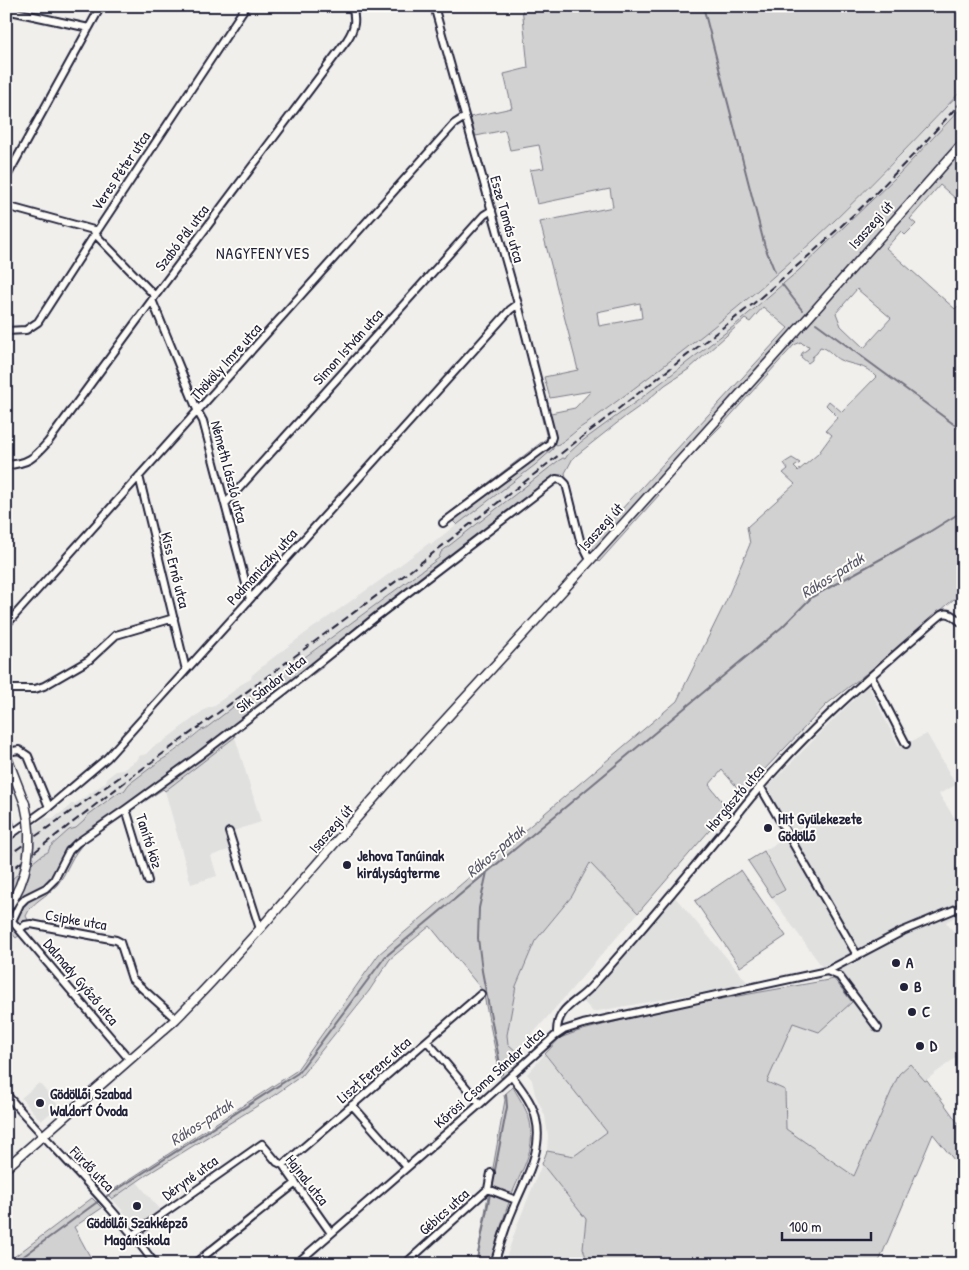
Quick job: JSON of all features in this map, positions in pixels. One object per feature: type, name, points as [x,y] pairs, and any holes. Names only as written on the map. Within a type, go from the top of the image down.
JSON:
[{"type":"main road","name":"Isaszegi út","points":[[6,1168],[176,1019],[260,929],[394,776],[963,143]]},
{"type":"main road","points":[[6,753],[24,804],[29,836],[27,864],[20,885],[6,910]]},
{"type":"street","points":[[6,178],[101,6]]},
{"type":"street","name":"Veres Péter utca","points":[[6,331],[26,330],[38,322],[246,6]]},
{"type":"street","name":"Szabó Pál utca","points":[[6,465],[27,462],[40,451],[347,40],[355,25],[352,6]]},
{"type":"street","name":"Esze Tamás utca","points":[[434,6],[518,304],[552,435],[552,440],[545,447],[443,523]]},
{"type":"street","points":[[6,10],[89,28]]},
{"type":"street","name":"Thököly Imre utca","points":[[6,624],[198,412],[454,124],[465,117]]},
{"type":"street","points":[[6,206],[96,232]]},
{"type":"street","name":"Simon István utca","points":[[225,504],[484,215],[492,210]]},
{"type":"street","name":"Németh László utca","points":[[96,232],[153,298],[203,421],[250,599]]},
{"type":"street","name":"Podmaniczky utca","points":[[9,836],[49,807],[107,758],[518,304]]},
{"type":"street","name":"Kiss Ernő utca","points":[[139,476],[186,670]]},
{"type":"street","name":"Sík Sándor utca","points":[[12,921],[20,904],[26,898],[46,888],[54,880],[71,847],[126,810],[285,690],[376,617],[554,480],[561,479],[566,484],[580,540],[590,560]]},
{"type":"street","name":"Horgásztó utca","points":[[557,1034],[557,1024],[562,1012],[592,986],[738,815],[760,786],[871,676],[943,613],[949,614],[962,623]]},
{"type":"street","points":[[6,689],[35,689],[44,686],[89,660],[116,635],[174,618]]},
{"type":"street","points":[[871,676],[906,744]]},
{"type":"street","points":[[6,753],[19,750],[28,756],[49,807]]},
{"type":"street","points":[[760,786],[857,955]]},
{"type":"street","name":"Tanító köz","points":[[126,810],[148,881]]},
{"type":"street","points":[[6,811],[9,836]]},
{"type":"street","points":[[229,832],[260,929]]},
{"type":"street","name":"Kőrösi Csoma Sándor utca","points":[[296,1264],[512,1076],[557,1034],[583,1024],[827,971],[903,932],[963,906]]},
{"type":"street","points":[[6,926],[12,921]]},
{"type":"street","name":"Dalmady Győző utca","points":[[12,921],[129,1059]]},
{"type":"street","name":"Csipke utca","points":[[20,929],[31,924],[120,942],[132,979],[176,1019]]},
{"type":"street","points":[[827,971],[838,976],[878,1028]]},
{"type":"street","name":"Liszt Ferenc utca","points":[[283,1165],[481,994]]},
{"type":"street","points":[[426,1041],[480,1104]]},
{"type":"street","points":[[494,1264],[502,1235],[534,1157],[538,1133],[537,1120],[533,1110],[512,1076]]},
{"type":"street","name":"Fürdő utca","points":[[6,1094],[42,1135],[106,1201],[134,1234],[155,1264]]},
{"type":"street","points":[[352,1105],[407,1167]]},
{"type":"street","name":"Hajnal utca","points":[[262,1144],[277,1162],[283,1165],[331,1233]]},
{"type":"street","name":"Déryné utca","points":[[134,1234],[262,1144]]},
{"type":"street","name":"Gébics utca","points":[[405,1264],[488,1189],[490,1173]]},
{"type":"street","points":[[194,1264],[296,1183]]},
{"type":"street","points":[[488,1189],[516,1200]]},
{"type":"shaded area","points":[[522,6],[963,6],[963,89],[863,192],[785,266],[695,341],[565,440],[557,445],[553,445],[553,449],[535,465],[457,525],[451,519],[443,524],[440,520],[547,438],[541,415],[575,408],[591,391],[550,398],[544,377],[578,370],[540,222],[613,207],[610,189],[537,204],[530,170],[544,168],[539,145],[510,150],[505,130],[476,136],[470,117],[512,108],[504,74],[528,68]],"holes":[[[640,303],[642,318],[599,326],[597,312]]]},
{"type":"shaded area","points":[[963,89],[963,106],[897,176],[798,271],[734,326],[581,442],[565,460],[563,458],[558,461],[441,552],[439,558],[262,688],[258,688],[249,698],[237,704],[205,729],[201,730],[165,759],[129,784],[124,791],[119,792],[88,815],[76,828],[69,830],[50,847],[48,852],[13,878],[11,883],[6,886],[6,844],[45,818],[53,818],[71,804],[75,804],[106,782],[107,778],[116,771],[123,770],[138,759],[139,756],[146,754],[154,746],[161,743],[208,707],[212,707],[240,685],[251,679],[252,675],[270,660],[429,543],[432,544],[468,515],[472,514],[535,465],[553,445],[580,430],[583,425],[758,291],[881,176]]},
{"type":"shaded area","points":[[963,106],[963,205],[940,185],[910,219],[916,224],[905,235],[901,231],[886,248],[955,309],[963,301],[963,604],[954,599],[872,669],[827,704],[742,793],[722,770],[709,785],[728,809],[638,913],[590,863],[572,896],[535,941],[516,986],[507,1035],[508,1044],[517,1052],[519,1064],[501,1078],[483,991],[430,926],[390,959],[369,991],[301,1076],[112,1199],[107,1194],[296,1071],[379,954],[677,701],[726,601],[750,544],[747,527],[795,484],[783,473],[788,469],[784,463],[792,458],[800,463],[794,467],[798,471],[818,454],[832,435],[826,430],[838,417],[826,405],[829,401],[842,412],[876,377],[868,370],[840,360],[826,349],[820,347],[808,363],[801,357],[802,353],[809,346],[801,342],[794,345],[723,424],[655,492],[659,495],[599,562],[586,548],[788,328],[763,307],[750,322],[745,319],[689,369],[665,385],[573,458],[565,473],[566,477],[553,485],[323,664],[323,667],[234,733],[235,737],[165,791],[163,789],[86,841],[76,852],[57,885],[29,911],[26,916],[29,922],[35,923],[16,938],[9,930],[6,932],[6,886],[11,883],[13,878],[48,852],[50,847],[69,830],[76,828],[88,815],[119,792],[124,791],[129,784],[201,730],[205,729],[237,704],[249,698],[259,688],[263,688],[439,558],[441,552],[558,461],[563,458],[565,459],[581,442],[734,326],[798,271],[897,176]],"holes":[[[857,289],[891,318],[864,348],[841,326],[836,313]]]},
{"type":"shaded area","points":[[868,685],[899,747],[927,734],[956,785],[939,794],[963,831],[963,912],[946,922],[963,944],[963,1052],[925,1081],[899,1074],[854,1176],[786,1129],[785,1090],[766,1082],[793,1022],[834,979],[829,980],[820,964],[772,898],[786,891],[765,850],[786,838],[764,790]]},
{"type":"shaded area","points":[[235,737],[261,822],[227,833],[231,849],[211,856],[217,876],[191,884],[165,791]]},
{"type":"shaded area","points":[[764,851],[785,890],[772,897],[748,861]]},
{"type":"shaded area","points":[[591,863],[638,913],[517,1052],[508,1044],[507,1034],[516,986],[535,941],[572,896]]},
{"type":"shaded area","points":[[741,870],[786,936],[740,967],[695,901]]},
{"type":"shaded area","points":[[674,896],[749,984],[593,1012],[582,1000]]},
{"type":"shaded area","points":[[834,979],[852,1002],[819,1032],[793,1023],[767,1082],[785,1090],[786,1129],[854,1176],[899,1074],[910,1064],[925,1081],[927,1080],[963,1130],[963,1171],[933,1134],[878,1264],[588,1264],[583,1248],[586,1219],[542,1164],[547,1151],[574,1156],[607,1132],[545,1054],[560,1038],[579,1031],[665,1009]]},
{"type":"shaded area","points":[[545,1054],[607,1132],[574,1156],[547,1151],[548,1136],[545,1116],[535,1094],[532,1080],[527,1074]]},
{"type":"shaded area","name":"Gödöllői Szabad Waldorf Óvoda","points":[[39,1083],[59,1106],[41,1121],[21,1098]]},
{"type":"shaded area","points":[[513,1087],[529,1118],[531,1129],[530,1146],[526,1163],[506,1211],[490,1264],[476,1264],[505,1100],[504,1095]]},
{"type":"shaded area","points":[[542,1164],[586,1219],[583,1248],[588,1264],[504,1264]]},
{"type":"shaded area","name":"Gödöllői Szakképző Magániskola","points":[[137,1182],[162,1212],[139,1229],[112,1199]]},
{"type":"shaded area","points":[[92,1198],[102,1208],[74,1227],[94,1264],[13,1264],[10,1260]]},
{"type":"waterway","points":[[703,6],[765,247],[775,272]]},
{"type":"waterway","points":[[782,284],[802,310]]},
{"type":"waterway","points":[[816,323],[963,431]]},
{"type":"waterway","name":"Rákos-patak","points":[[104,1198],[298,1073],[385,957],[782,627],[812,597],[926,534],[963,511]]},
{"type":"waterway","points":[[487,872],[479,908],[478,938],[482,971],[502,1074]]},
{"type":"waterway","points":[[494,1175],[507,1107],[506,1094]]},
{"type":"waterway","points":[[476,1264],[490,1194]]},
{"type":"waterway","name":"Rákos-patak","points":[[13,1264],[100,1200]]},
{"type":"railway","points":[[6,874],[134,775],[410,571],[753,304],[866,203],[963,100]]},
{"type":"railway","points":[[6,857],[127,772]]},
{"type":"place","name":"Hit Gyülekezete Gödöllő","points":[[768,828]]},
{"type":"place","name":"Jehova Tanúinak királyságterme","points":[[347,865]]},
{"type":"place","name":"A","points":[[896,963]]},
{"type":"place","name":"B","points":[[904,987]]},
{"type":"place","name":"C","points":[[912,1012]]},
{"type":"place","name":"D","points":[[920,1046]]},
{"type":"place","name":"Gödöllői Szabad Waldorf Óvoda","points":[[40,1103]]},
{"type":"place","name":"Gödöllői Szakképző Magániskola","points":[[137,1206]]},
{"type":"district","name":"NAGYFENYVES","points":[[263,253]]}]
